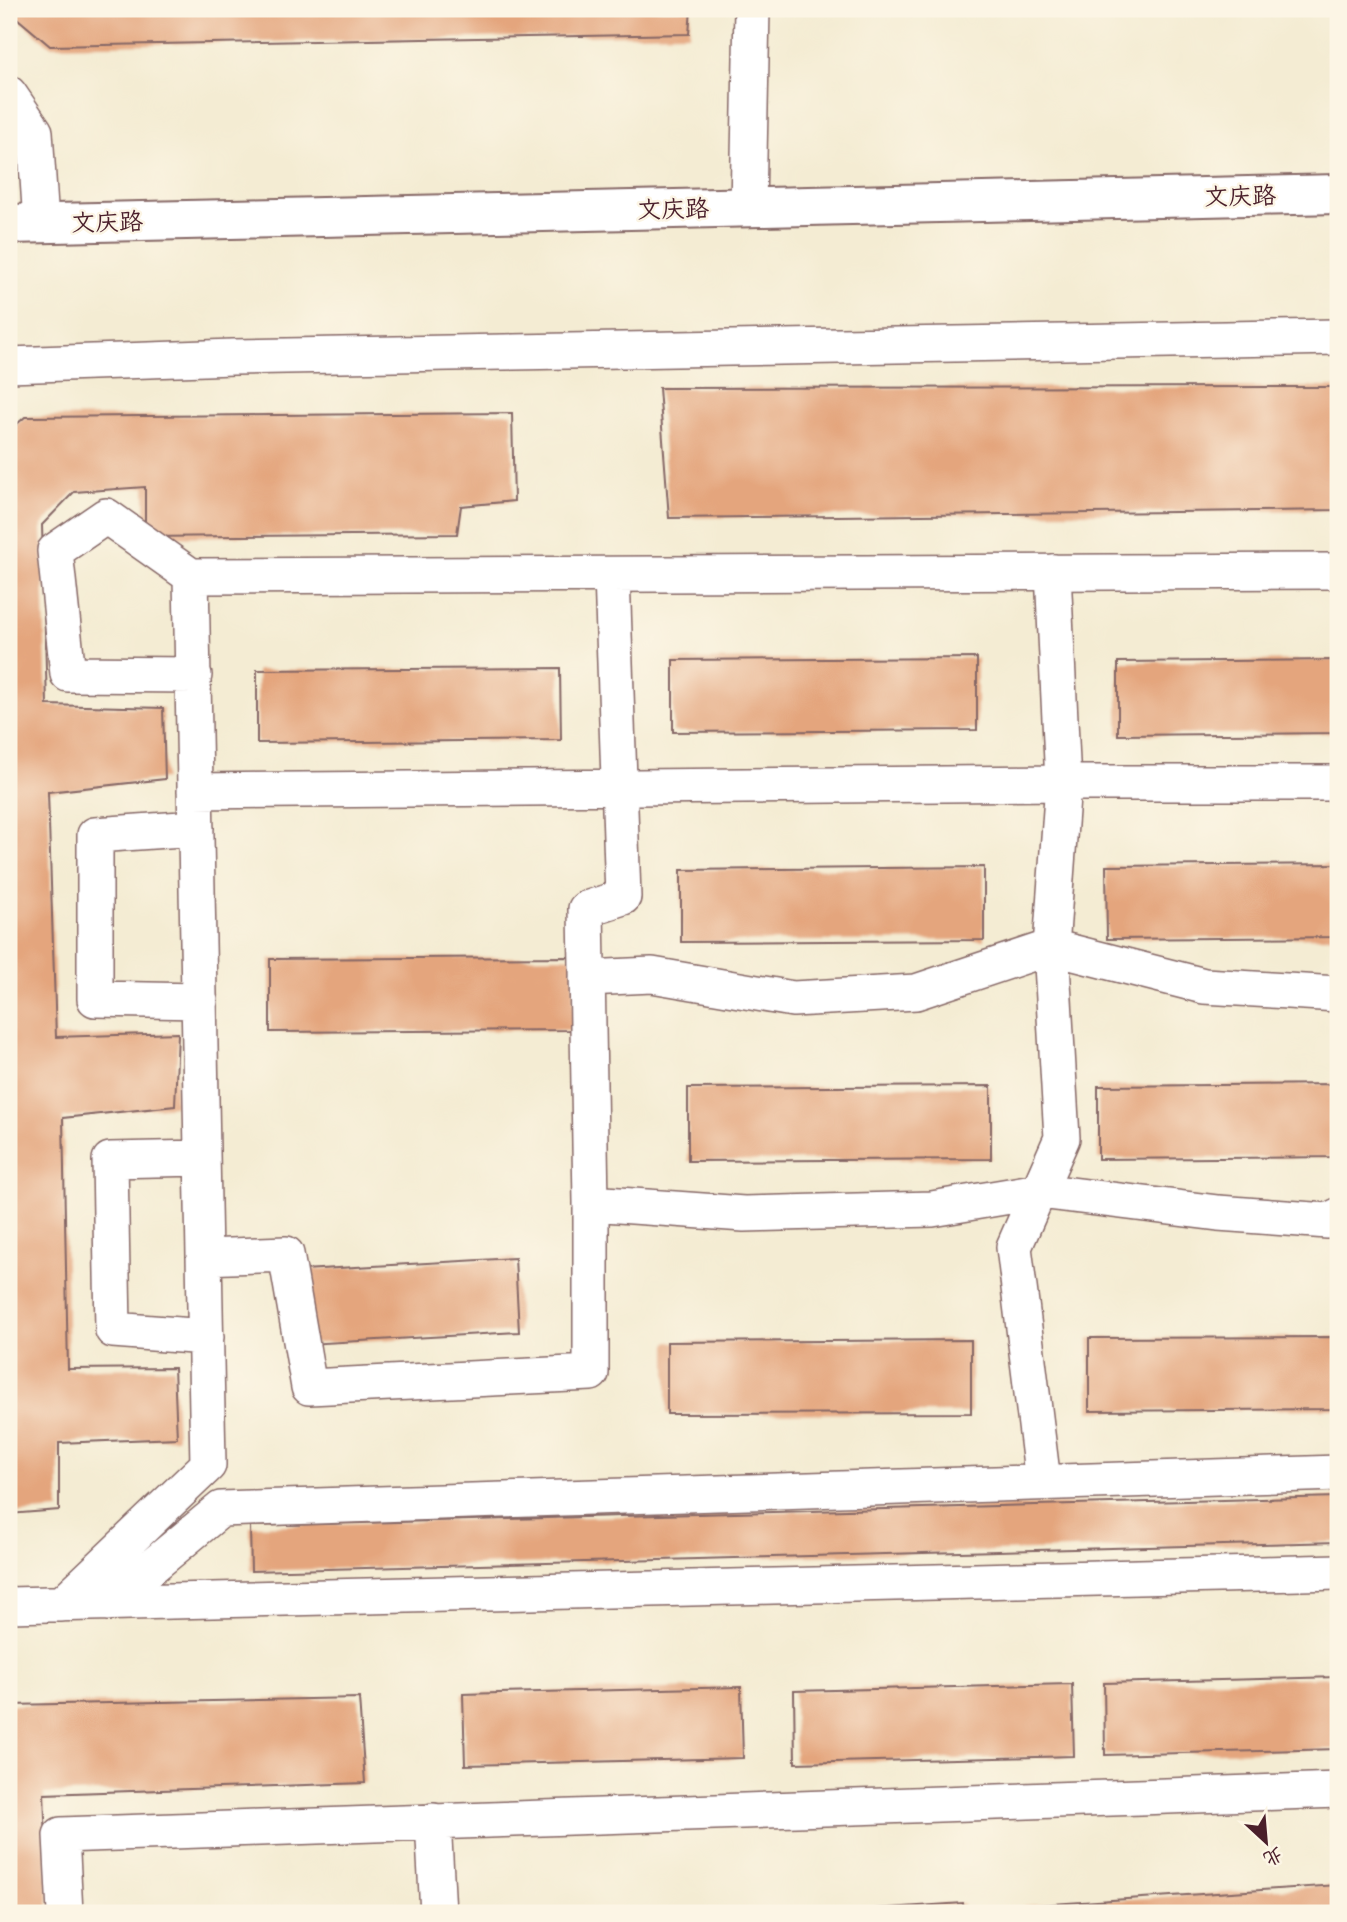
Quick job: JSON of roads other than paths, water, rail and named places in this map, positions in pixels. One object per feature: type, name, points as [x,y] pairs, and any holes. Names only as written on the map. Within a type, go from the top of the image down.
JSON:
[{"type":"street","points":[[748,207],[752,9]]},
{"type":"street","points":[[9,94],[35,132],[25,223]]},
{"type":"street","name":"文庆路","points":[[25,223],[1338,194]]},
{"type":"street","points":[[9,365],[247,357],[1338,337]]},
{"type":"street","points":[[194,675],[68,674],[55,551],[106,516],[191,576],[1338,571]]},
{"type":"street","points":[[1043,1482],[1014,1247],[1062,1138],[1051,947],[1063,783],[1053,572]]},
{"type":"street","points":[[204,1257],[286,1254],[309,1387],[591,1373],[592,1203],[586,909],[623,897],[612,575]]},
{"type":"street","points":[[62,1604],[208,1465],[191,576]]},
{"type":"street","points":[[195,791],[1338,783]]},
{"type":"street","points":[[196,828],[95,835],[95,999],[200,1001]]},
{"type":"street","points":[[587,978],[652,975],[793,999],[916,992],[1051,947],[1204,986],[1338,994]]},
{"type":"street","points":[[202,1158],[110,1160],[113,1331],[206,1337]]},
{"type":"street","points":[[592,1203],[744,1214],[932,1209],[1039,1191],[1218,1213],[1328,1221],[1338,1216]]},
{"type":"street","points":[[108,1602],[221,1509],[1338,1473]]},
{"type":"street","points":[[9,1605],[1338,1572]]},
{"type":"street","points":[[65,1913],[61,1835],[1338,1790]]},
{"type":"street","points":[[433,1821],[438,1913]]}]
